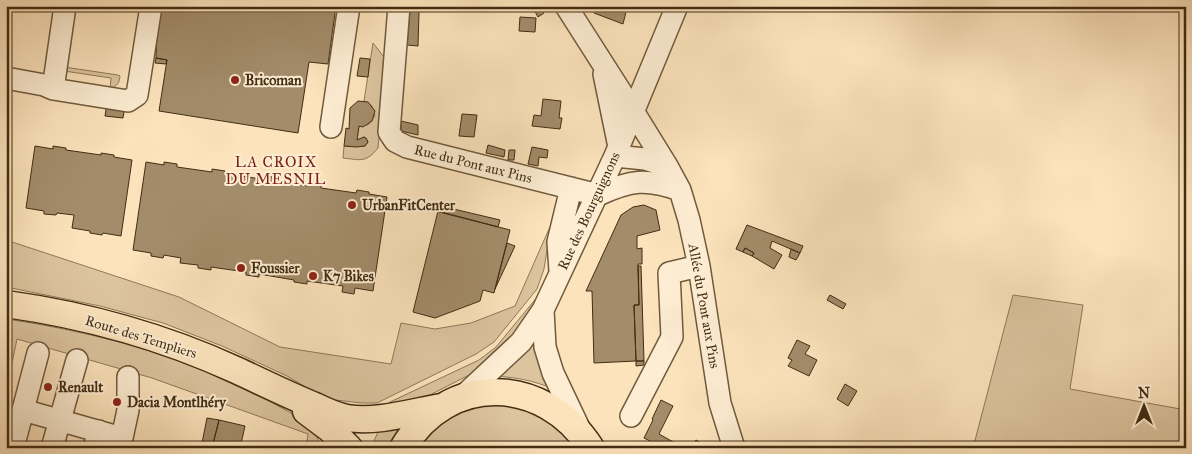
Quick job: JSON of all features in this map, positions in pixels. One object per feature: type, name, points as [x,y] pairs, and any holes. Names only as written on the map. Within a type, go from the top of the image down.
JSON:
[{"type":"main road","name":"Route des Templiers","points":[[6,304],[90,320],[187,350],[347,418],[378,418],[489,393],[504,393],[527,396],[548,405],[566,418],[586,441]]},
{"type":"main road","name":"Route des Templiers","points":[[271,387],[315,418],[349,448]]},
{"type":"main road","points":[[403,448],[410,436],[424,420],[451,403]]},
{"type":"street","points":[[53,89],[64,6]]},
{"type":"street","points":[[6,78],[44,85],[53,89],[128,100],[137,95],[151,6]]},
{"type":"street","points":[[331,127],[349,6]]},
{"type":"street","name":"Rue du Pont aux Pins","points":[[399,6],[389,132],[395,141],[407,148],[598,195]]},
{"type":"street","points":[[566,6],[633,111]]},
{"type":"street","name":"Rue des Bourguignons","points":[[451,403],[522,342],[543,310],[617,152],[677,6]]},
{"type":"street","points":[[601,62],[617,152],[667,166]]},
{"type":"street","name":"Allée du Pont aux Pins","points":[[633,111],[680,190],[689,220],[699,266],[720,403],[734,448]]},
{"type":"street","points":[[598,195],[621,184],[637,182],[663,184],[680,190]]},
{"type":"street","points":[[560,275],[558,242],[571,188]]},
{"type":"street","points":[[631,416],[672,337],[669,274],[699,266]]},
{"type":"street","points":[[543,310],[545,348],[553,374],[586,441]]},
{"type":"street","points":[[13,448],[38,353]]},
{"type":"street","points":[[52,448],[77,360]]},
{"type":"street","points":[[23,410],[60,420],[96,439],[122,438],[128,410],[128,377]]},
{"type":"shaded area","points":[[373,43],[384,57],[385,66],[378,148],[370,156],[363,159],[343,158],[344,146],[365,146],[368,142],[366,138],[357,140],[359,126],[368,125],[375,116],[372,106],[364,101]]},
{"type":"shaded area","points":[[64,67],[118,75],[120,79],[110,89],[111,78],[64,71]]},
{"type":"shaded area","points":[[560,204],[560,216],[547,250],[544,269],[537,289],[494,342],[476,354],[377,403],[326,399],[287,376],[222,346],[163,323],[100,306],[6,287],[6,240],[179,297],[280,347],[391,364],[401,323],[435,329],[471,323],[515,306]]},
{"type":"shaded area","points":[[543,290],[520,332],[473,373],[424,398],[384,407],[390,402],[479,360],[496,347]]},
{"type":"shaded area","points":[[1013,295],[1083,305],[1070,389],[1186,410],[1186,448],[973,448]]},
{"type":"shaded area","points":[[6,319],[112,340],[148,350],[217,375],[249,390],[305,421],[312,427],[321,448],[306,448],[308,434],[152,378],[17,339],[11,368],[6,367]]},
{"type":"shaded area","points":[[538,328],[553,389],[538,383],[492,376]]},
{"type":"shaded area","points":[[504,402],[547,416],[578,448],[413,448],[460,408]]},
{"type":"shaded area","points":[[407,419],[388,448],[371,448],[381,425]]},
{"type":"building","name":"Bricoman","points":[[161,6],[336,6],[328,64],[309,62],[298,133],[159,111],[167,60],[156,58],[157,28]]},
{"type":"building","points":[[534,6],[540,6],[544,13],[538,17],[533,8]]},
{"type":"building","points":[[596,6],[625,6],[627,8],[623,24],[594,13]]},
{"type":"building","points":[[410,11],[419,12],[418,46],[407,45]]},
{"type":"building","points":[[520,17],[536,18],[535,32],[519,31]]},
{"type":"building","points":[[156,58],[167,60],[166,64],[155,63]]},
{"type":"building","points":[[360,58],[370,59],[368,77],[357,76]]},
{"type":"building","points":[[543,99],[561,101],[559,118],[562,118],[560,129],[532,126],[534,115],[541,116]]},
{"type":"building","points":[[358,101],[368,102],[375,111],[372,121],[363,127],[359,126],[357,140],[364,137],[368,142],[365,146],[344,146],[346,128],[349,129],[350,108]]},
{"type":"building","points":[[107,103],[125,106],[123,118],[105,116]]},
{"type":"building","points":[[462,114],[477,115],[474,137],[459,136]]},
{"type":"building","points":[[401,121],[418,125],[418,135],[401,131]]},
{"type":"building","points":[[488,145],[505,150],[504,157],[486,153]]},
{"type":"building","points":[[35,146],[53,149],[53,146],[66,148],[66,150],[114,155],[114,157],[132,160],[121,236],[103,233],[102,235],[72,228],[74,215],[44,214],[44,211],[26,208]]},
{"type":"building","points":[[532,147],[548,150],[547,158],[539,157],[538,166],[528,164]]},
{"type":"building","points":[[509,150],[515,150],[514,160],[508,160]]},
{"type":"building","points":[[146,162],[164,165],[164,162],[177,164],[177,167],[212,172],[212,169],[260,179],[260,176],[273,177],[273,180],[308,186],[308,183],[321,185],[321,188],[356,193],[357,190],[387,197],[373,291],[355,288],[354,294],[342,292],[343,286],[307,281],[307,284],[259,274],[259,277],[246,275],[246,272],[211,267],[211,270],[198,268],[198,265],[180,263],[181,258],[164,255],[163,258],[151,256],[151,253],[133,250]]},
{"type":"building","points":[[644,205],[656,210],[660,230],[637,236],[637,249],[642,248],[642,264],[638,264],[639,305],[634,305],[636,361],[594,363],[592,291],[586,291],[621,215],[633,207]]},
{"type":"building","points":[[441,206],[500,220],[498,227],[439,212]]},
{"type":"building","points":[[438,211],[510,230],[494,293],[483,290],[480,301],[435,318],[413,312]]},
{"type":"building","points":[[747,225],[803,246],[800,253],[772,241],[770,248],[782,255],[774,269],[752,256],[754,253],[745,248],[743,252],[736,249]]},
{"type":"building","points":[[507,243],[515,246],[495,289]]},
{"type":"building","points":[[745,248],[754,253],[752,256],[743,252]]},
{"type":"building","points":[[791,249],[800,253],[796,260],[789,257]]},
{"type":"building","points":[[638,266],[641,266],[644,361],[636,361],[634,305],[639,305]]},
{"type":"building","points":[[830,295],[846,304],[843,309],[827,300]]},
{"type":"building","points":[[797,340],[810,346],[805,354],[817,360],[809,376],[788,366],[792,360],[788,358]]},
{"type":"building","points":[[636,361],[644,361],[644,365],[636,366]]},
{"type":"building","points":[[6,376],[11,377],[6,396]]},
{"type":"building","points":[[845,384],[857,391],[848,406],[837,399]]},
{"type":"building","points":[[661,400],[673,406],[659,434],[675,443],[672,448],[647,448],[650,441],[644,438]]},
{"type":"building","points":[[207,418],[219,420],[212,448],[201,448]]},
{"type":"building","points":[[219,420],[245,426],[240,448],[212,448]]},
{"type":"building","points":[[696,440],[704,445],[703,448],[692,448]]},
{"type":"place","name":"Bricoman","points":[[235,80]]},
{"type":"place","name":"UrbanFitCenter","points":[[352,205]]},
{"type":"place","name":"Foussier","points":[[241,268]]},
{"type":"place","name":"K7 Bikes","points":[[313,276]]},
{"type":"place","name":"Renault","points":[[48,387]]},
{"type":"place","name":"Dacia Montlhéry","points":[[117,402]]},
{"type":"district","name":"LA CROIX DU MESNIL","points":[[276,170]]}]
